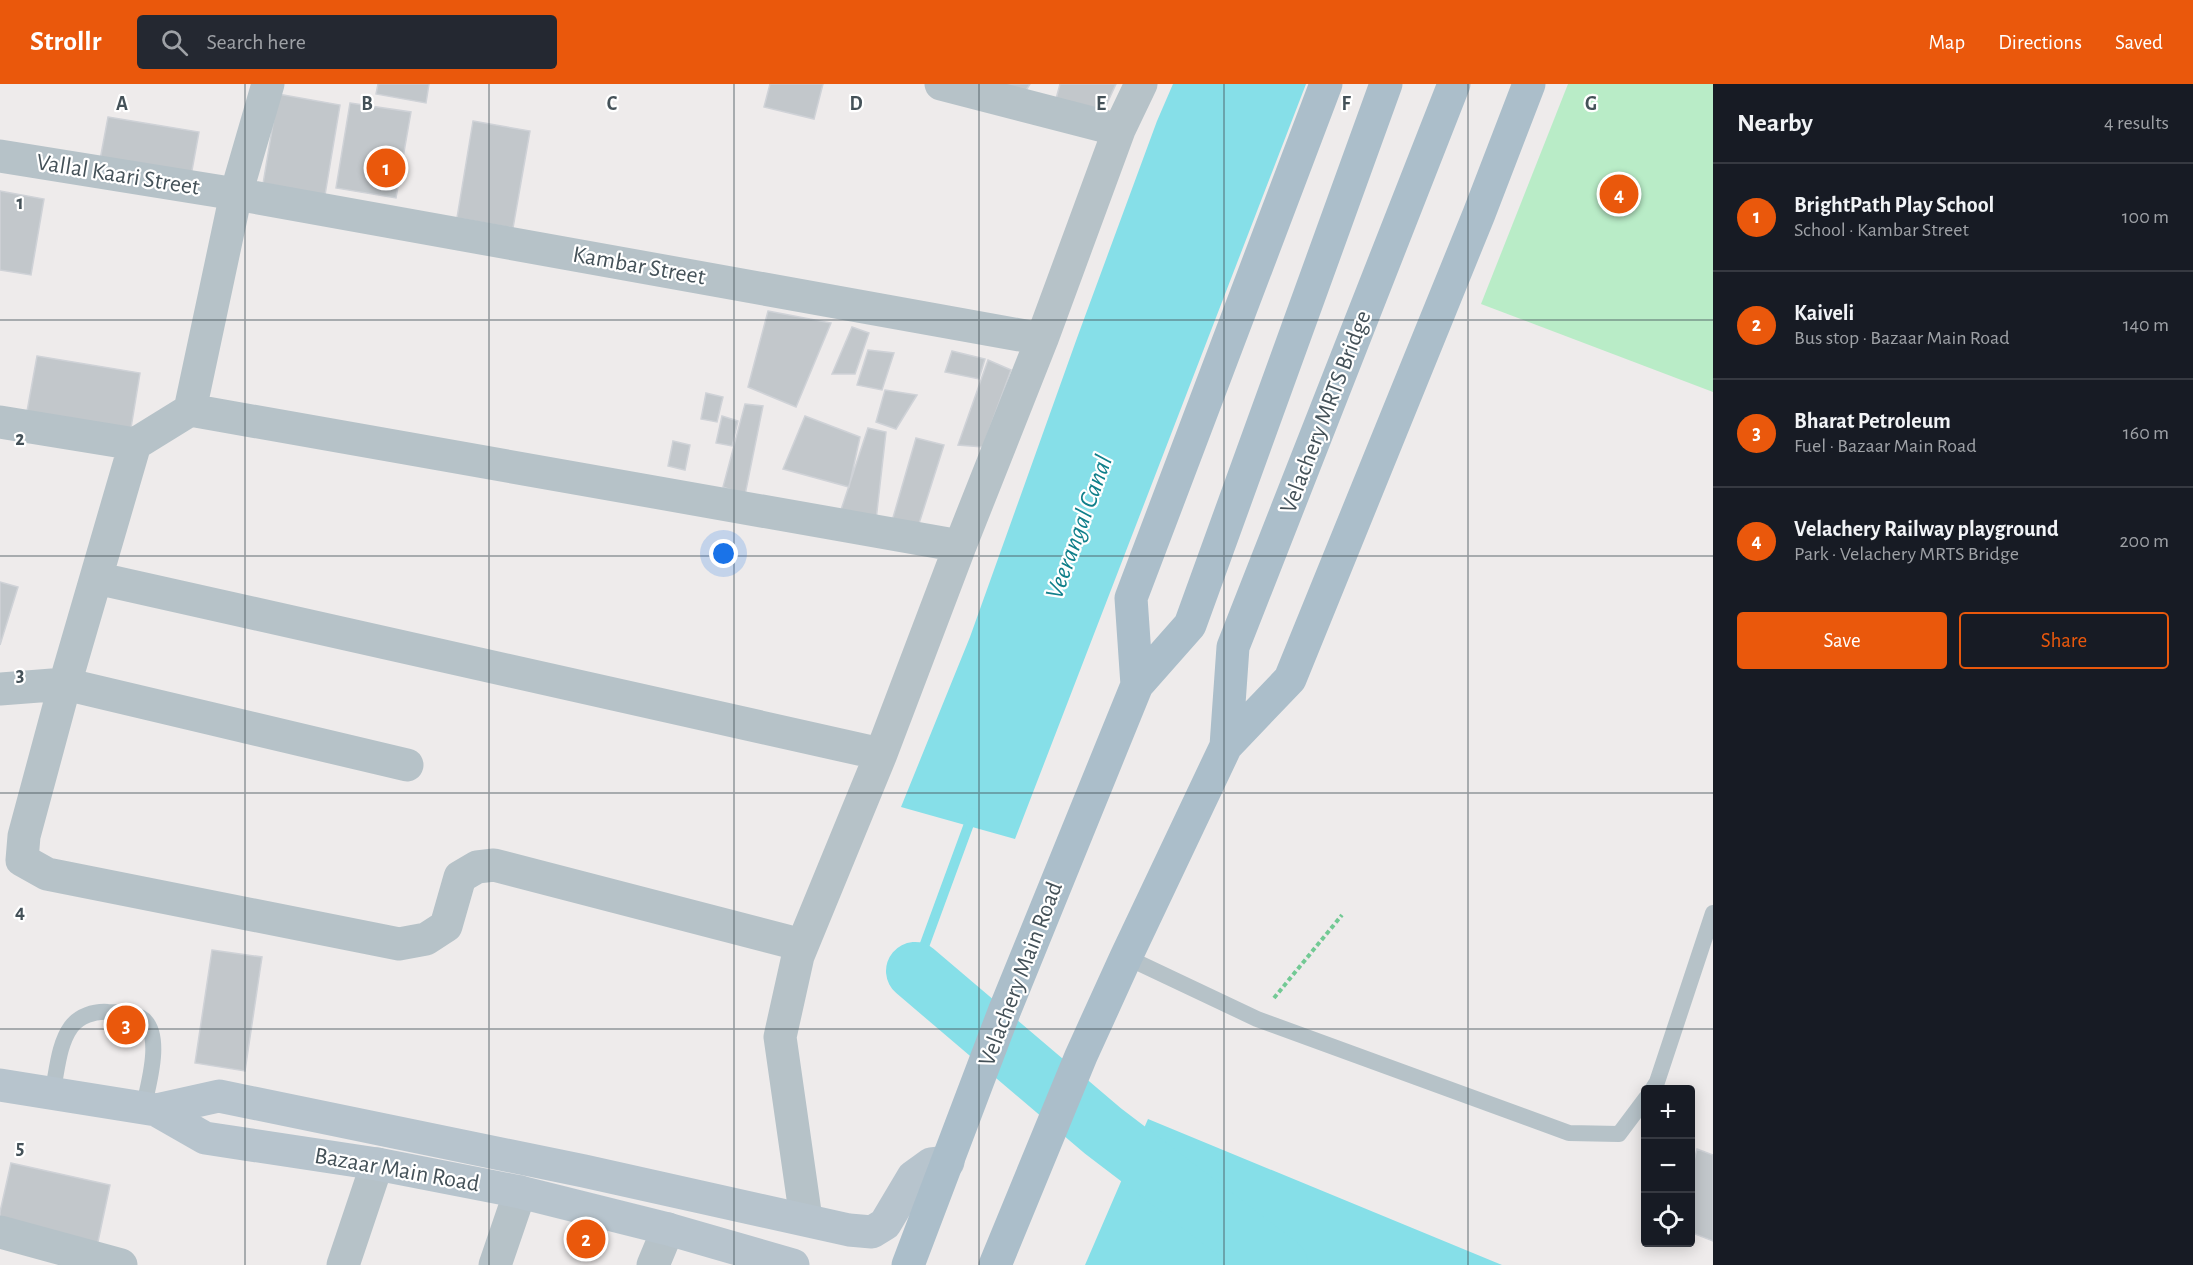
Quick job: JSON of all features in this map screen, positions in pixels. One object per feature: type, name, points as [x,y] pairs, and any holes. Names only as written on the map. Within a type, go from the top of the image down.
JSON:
[{"type":"main road","points":[[1137,685],[1131,598],[1326,84]]},
{"type":"main road","points":[[1137,685],[1190,625],[1386,84]]},
{"type":"main road","name":"Velachery MRTS Bridge","points":[[1226,746],[1233,647],[1454,84]]},
{"type":"main road","points":[[999,1258],[1081,1056],[1125,957],[1226,746],[1290,679],[1479,214],[1529,84]]},
{"type":"main road","name":"Velachery Main Road","points":[[908,1265],[1004,1012],[1137,685]]},
{"type":"main road","name":"Bazaar Main Road","points":[[0,1085],[149,1110],[205,1138],[376,1164],[520,1192],[668,1228],[793,1265]]},
{"type":"main road","points":[[149,1110],[219,1096],[595,1174],[849,1230],[872,1232],[885,1224],[913,1177],[931,1164],[948,1162]]},
{"type":"street","points":[[190,410],[236,194],[268,84]]},
{"type":"street","points":[[941,84],[1119,130]]},
{"type":"street","points":[[806,1219],[780,1037],[802,945],[881,754],[1042,339],[1119,130],[1142,84]]},
{"type":"street","name":"Vallal Kaari Street","points":[[0,156],[236,194]]},
{"type":"street","name":"Kambar Street","points":[[236,194],[1042,339]]},
{"type":"street","points":[[0,422],[135,444],[190,410],[960,546]]},
{"type":"street","points":[[135,444],[65,684],[24,836],[22,860],[47,874],[399,944],[426,939],[446,926],[460,877],[477,867],[494,865],[802,945]]},
{"type":"street","points":[[96,578],[881,754]]},
{"type":"street","points":[[0,689],[65,684],[407,765]]},
{"type":"street","points":[[343,1265],[376,1164]]},
{"type":"street","points":[[495,1265],[520,1192]]},
{"type":"street","points":[[653,1265],[668,1228]]},
{"type":"street","points":[[0,1232],[121,1265]]},
{"type":"lane","points":[[1655,1085],[1713,913]]},
{"type":"lane","points":[[1125,957],[1257,1020],[1569,1133],[1619,1134],[1641,1105]]},
{"type":"lane","points":[[52,1094],[64,1042],[72,1025],[89,1013],[107,1011],[140,1017],[150,1028],[154,1043],[149,1110]]},
{"type":"path","points":[[1257,1020],[1342,915]]},
{"type":"green space","points":[[1568,84],[1713,84],[1713,392],[1481,304]]},
{"type":"water","points":[[1173,84],[1306,84],[1015,839],[901,807],[970,637],[1077,338],[1157,121]]},
{"type":"water","points":[[1148,1119],[1502,1265],[1085,1265]]},
{"type":"building","points":[[378,84],[429,84],[426,103],[376,94]]},
{"type":"building","points":[[770,84],[823,84],[814,119],[764,107]]},
{"type":"building","points":[[1001,84],[1030,84],[1025,92]]},
{"type":"building","points":[[1060,84],[1116,84],[1104,110],[1056,99]]},
{"type":"building","points":[[278,94],[340,105],[323,207],[261,196]]},
{"type":"building","points":[[350,103],[411,112],[396,198],[336,188]]},
{"type":"building","points":[[108,117],[199,132],[191,176],[100,160]]},
{"type":"building","points":[[473,121],[530,131],[513,228],[457,218]]},
{"type":"building","points":[[0,191],[44,199],[31,275],[0,270]]},
{"type":"building","points":[[768,311],[831,323],[796,407],[748,387]]},
{"type":"building","points":[[852,327],[869,333],[855,374],[832,374]]},
{"type":"building","points":[[868,350],[894,353],[882,390],[857,385]]},
{"type":"building","points":[[952,351],[985,359],[979,379],[945,372]]},
{"type":"building","points":[[37,356],[140,373],[130,434],[26,417]]},
{"type":"building","points":[[988,360],[1011,370],[983,447],[958,445]]},
{"type":"building","points":[[885,390],[917,395],[896,429],[876,422]]},
{"type":"building","points":[[706,393],[723,397],[717,422],[701,419]]},
{"type":"building","points":[[745,404],[763,406],[745,495],[723,487]]},
{"type":"building","points":[[722,416],[738,421],[732,446],[716,443]]},
{"type":"building","points":[[805,416],[860,437],[849,487],[783,469]]},
{"type":"building","points":[[868,428],[886,432],[876,520],[839,516]]},
{"type":"building","points":[[916,438],[944,445],[916,533],[890,528]]},
{"type":"building","points":[[673,441],[690,445],[685,470],[668,466]]},
{"type":"building","points":[[0,582],[18,587],[0,645]]},
{"type":"building","points":[[212,950],[262,957],[245,1071],[195,1063]]},
{"type":"building","points":[[1697,1149],[1713,1155],[1713,1241],[1695,1234],[1695,1157]]},
{"type":"building","points":[[11,1163],[110,1185],[96,1251],[0,1230],[0,1212]]},
{"type":"waterway","name":"Veerangal Canal","points":[[915,971],[973,813]]},
{"type":"waterway","points":[[915,971],[1103,1131],[1279,1265]]},
{"type":"place","name":"BrightPath Play School","points":[[386,168]]},
{"type":"place","name":"Velachery Railway playground","points":[[1619,194]]},
{"type":"place","name":"Bharat Petroleum","points":[[126,1025]]},
{"type":"place","name":"Kaiveli","points":[[586,1239]]}]
